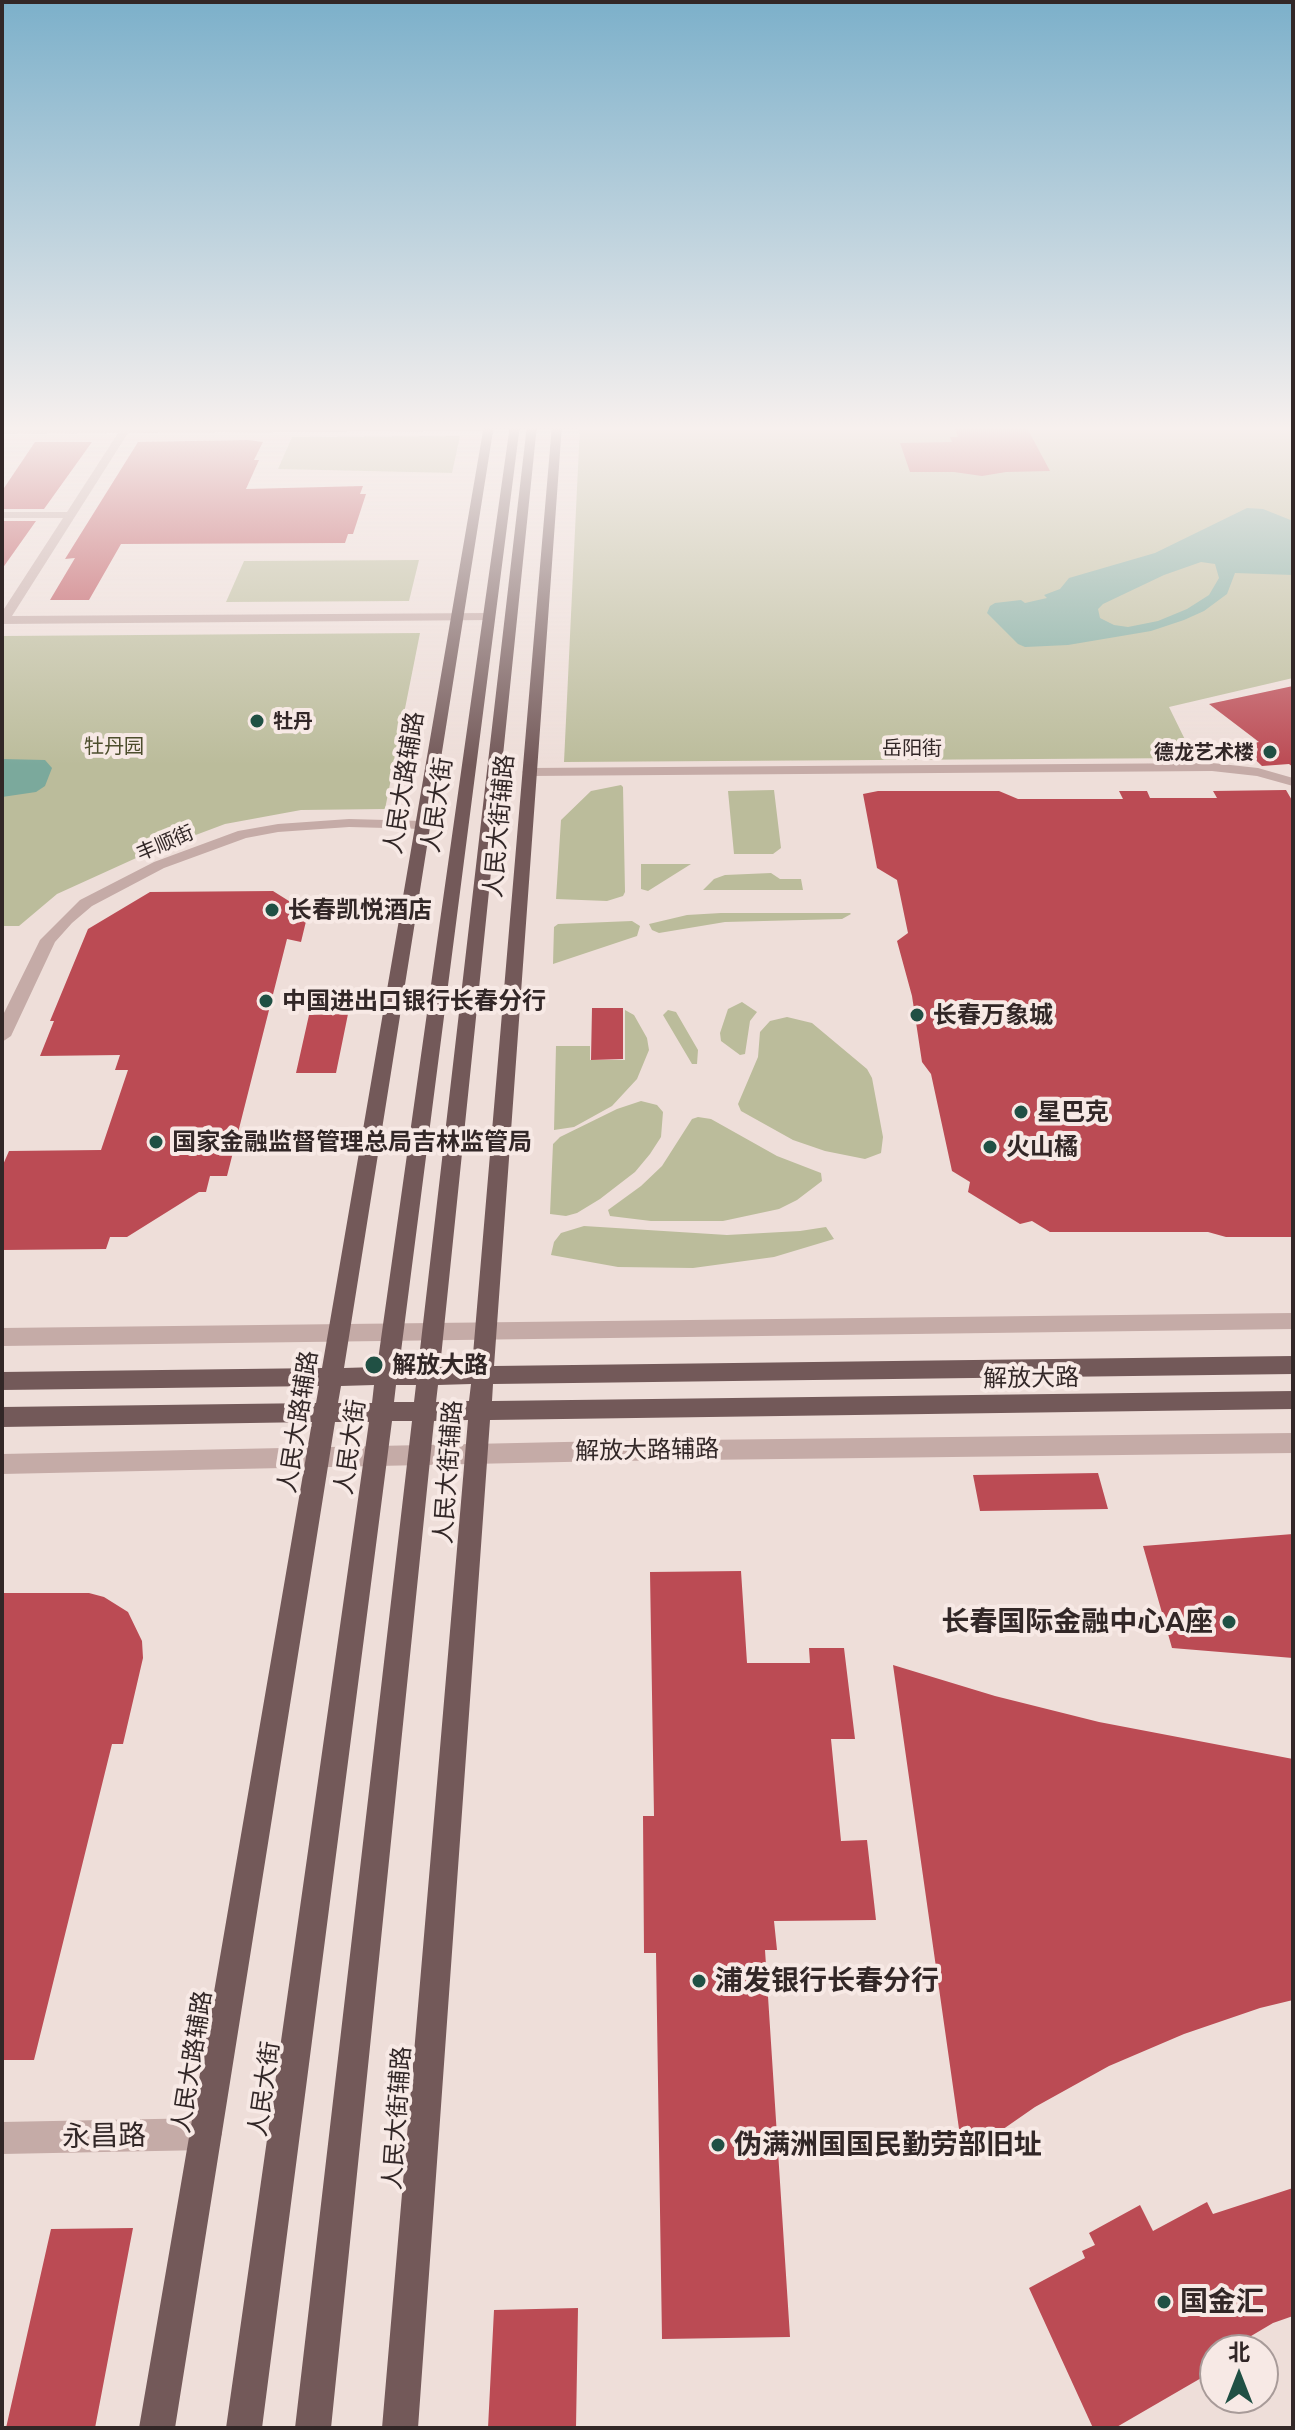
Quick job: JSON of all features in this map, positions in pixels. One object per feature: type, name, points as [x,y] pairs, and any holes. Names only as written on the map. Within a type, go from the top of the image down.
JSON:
[{"type":"main road","name":"人民大路辅路","points":[[157,2428],[470,538]]},
{"type":"main road","name":"人民大街","points":[[244,2428],[500,538]]},
{"type":"main road","points":[[313,2428],[520,538]]},
{"type":"main road","name":"人民大街辅路","points":[[400,2428],[548,538]]},
{"type":"main road","name":"解放大路","points":[[2,1381],[1293,1365]]},
{"type":"main road","name":"解放大路","points":[[2,1417],[1293,1400]]},
{"type":"street","points":[[2,620],[56,538]]},
{"type":"street","points":[[2,620],[489,617]]},
{"type":"street","name":"岳阳街","points":[[529,772],[1212,767],[1258,772],[1293,782]]},
{"type":"street","name":"丰顺街","points":[[2,1036],[38,959],[66,920],[86,903],[159,865],[243,834],[278,828],[349,823],[423,825]]},
{"type":"street","points":[[2,1337],[1293,1321]]},
{"type":"street","name":"解放大路辅路","points":[[2,1464],[1293,1443]]},
{"type":"street","name":"永昌路","points":[[2,2138],[206,2134]]},
{"type":"green space","points":[[575,538],[1293,538],[1293,678],[1169,707],[1194,758],[564,762]]},
{"type":"green space","points":[[419,560],[409,601],[226,602],[244,561]]},
{"type":"green space","name":"牡丹园","points":[[420,633],[385,809],[301,810],[225,824],[145,854],[57,894],[19,926],[2,926],[2,636]]},
{"type":"green space","points":[[621,785],[623,896],[607,901],[556,899],[561,820],[591,791]]},
{"type":"green space","points":[[774,790],[781,848],[773,854],[734,854],[728,791]]},
{"type":"green space","points":[[641,864],[691,864],[648,891],[641,889]]},
{"type":"green space","points":[[771,873],[780,879],[801,879],[803,890],[703,890],[714,879],[725,875]]},
{"type":"green space","points":[[851,914],[842,919],[725,922],[659,933],[652,930],[649,924],[687,915]]},
{"type":"green space","points":[[632,921],[640,926],[637,936],[553,964],[554,927],[558,924]]},
{"type":"green space","points":[[742,1002],[757,1012],[750,1021],[745,1054],[740,1055],[721,1041],[720,1033],[728,1009]]},
{"type":"green space","points":[[625,1010],[634,1015],[647,1038],[649,1050],[637,1079],[612,1106],[574,1127],[554,1130],[556,1046],[590,1046],[590,1060],[625,1060]]},
{"type":"green space","points":[[668,1010],[676,1012],[698,1050],[697,1064],[692,1064],[663,1015]]},
{"type":"green space","points":[[787,1017],[812,1023],[867,1069],[872,1078],[883,1137],[881,1153],[865,1159],[825,1151],[793,1140],[741,1111],[738,1104],[758,1057],[760,1032],[770,1021]]},
{"type":"green space","points":[[641,1101],[657,1105],[663,1112],[661,1137],[650,1154],[635,1172],[577,1213],[566,1216],[550,1214],[553,1144],[560,1137],[617,1109]]},
{"type":"green space","points":[[692,1119],[711,1119],[777,1156],[821,1173],[822,1181],[779,1209],[723,1221],[651,1221],[610,1216],[608,1210],[662,1166]]},
{"type":"green space","points":[[584,1226],[727,1235],[826,1227],[834,1239],[774,1257],[693,1268],[618,1267],[551,1255],[554,1242],[561,1233]]},
{"type":"water","points":[[1185,538],[1293,538],[1293,575],[1235,573],[1227,594],[1204,611],[1151,631],[1068,645],[1025,647],[1018,644],[987,613],[995,603],[1021,600],[1025,603],[1047,598],[1044,595],[1060,589],[1069,578],[1155,553]],"holes":[[[1201,562],[1215,564],[1219,578],[1209,595],[1187,609],[1158,621],[1128,627],[1100,618],[1098,609],[1103,604],[1164,575]]]},
{"type":"water","points":[[2,759],[45,760],[52,768],[45,786],[36,792],[2,797]]},
{"type":"building","points":[[2,538],[24,538],[2,569]]},
{"type":"building","points":[[78,538],[347,538],[345,543],[121,544],[89,600],[50,600],[75,558],[65,559]]},
{"type":"building","points":[[1293,686],[1293,767],[1289,764],[1262,766],[1240,745],[1259,742],[1209,704]]},
{"type":"building","points":[[1286,790],[1293,802],[1293,1237],[1226,1237],[1208,1232],[1050,1232],[1032,1221],[1020,1224],[968,1192],[970,1182],[952,1171],[931,1074],[922,1062],[912,996],[897,941],[908,933],[897,880],[877,868],[863,794],[878,791],[999,791],[1018,799],[1123,799],[1119,791],[1147,791],[1150,798],[1217,798],[1213,791]]},
{"type":"building","points":[[273,891],[308,913],[301,942],[287,939],[227,1176],[210,1176],[206,1192],[199,1192],[127,1237],[110,1237],[106,1249],[2,1250],[2,1167],[9,1151],[101,1150],[128,1070],[115,1070],[120,1055],[40,1056],[54,1021],[50,1021],[88,929],[150,892]]},
{"type":"building","points":[[592,1008],[623,1008],[623,1059],[591,1060]]},
{"type":"building","points":[[348,1014],[336,1073],[296,1073],[309,1015]]},
{"type":"building","points":[[1098,1473],[1108,1509],[980,1511],[973,1475]]},
{"type":"building","name":"长春国际金融中心A座","points":[[1293,1534],[1293,1658],[1172,1648],[1143,1546]]},
{"type":"building","name":"伪满洲国国民勤劳部旧址","points":[[741,1571],[747,1663],[810,1663],[809,1648],[844,1648],[855,1739],[831,1739],[841,1841],[867,1840],[876,1920],[774,1921],[777,1950],[765,1950],[790,2337],[662,2339],[656,1953],[644,1953],[643,1816],[654,1816],[650,1572]]},
{"type":"building","points":[[2,1593],[89,1593],[104,1597],[128,1612],[142,1641],[143,1658],[123,1744],[112,1744],[34,2060],[2,2060]]},
{"type":"building","points":[[893,1665],[995,1696],[1099,1722],[1293,1759],[1293,2000],[1184,2034],[1109,2066],[1035,2107],[963,2157]]},
{"type":"building","name":"国金汇","points":[[1293,2188],[1293,2316],[1254,2334],[1199,2334],[1199,2379],[1115,2428],[1093,2428],[1029,2288],[1085,2258],[1082,2251],[1095,2245],[1089,2233],[1140,2205],[1153,2231],[1207,2202],[1213,2214]]},
{"type":"building","points":[[133,2228],[95,2428],[6,2428],[51,2229]]},
{"type":"building","points":[[578,2308],[576,2428],[488,2428],[494,2310]]},
{"type":"place","name":"牡丹","points":[[257,721]]},
{"type":"place","name":"德龙艺术楼","points":[[1270,752]]},
{"type":"place","name":"长春凯悦酒店","points":[[272,910]]},
{"type":"place","name":"中国进出口银行长春分行","points":[[266,1001]]},
{"type":"place","name":"长春万象城","points":[[917,1015]]},
{"type":"place","name":"星巴克","points":[[1021,1112]]},
{"type":"place","name":"国家金融监督管理总局吉林监管局","points":[[156,1142]]},
{"type":"place","name":"火山橘","points":[[990,1147]]},
{"type":"place","name":"解放大路","points":[[374,1365]]},
{"type":"place","name":"长春国际金融中心A座","points":[[1229,1622]]},
{"type":"place","name":"浦发银行长春分行","points":[[699,1981]]},
{"type":"place","name":"伪满洲国国民勤劳部旧址","points":[[718,2145]]},
{"type":"place","name":"国金汇","points":[[1164,2302]]}]
